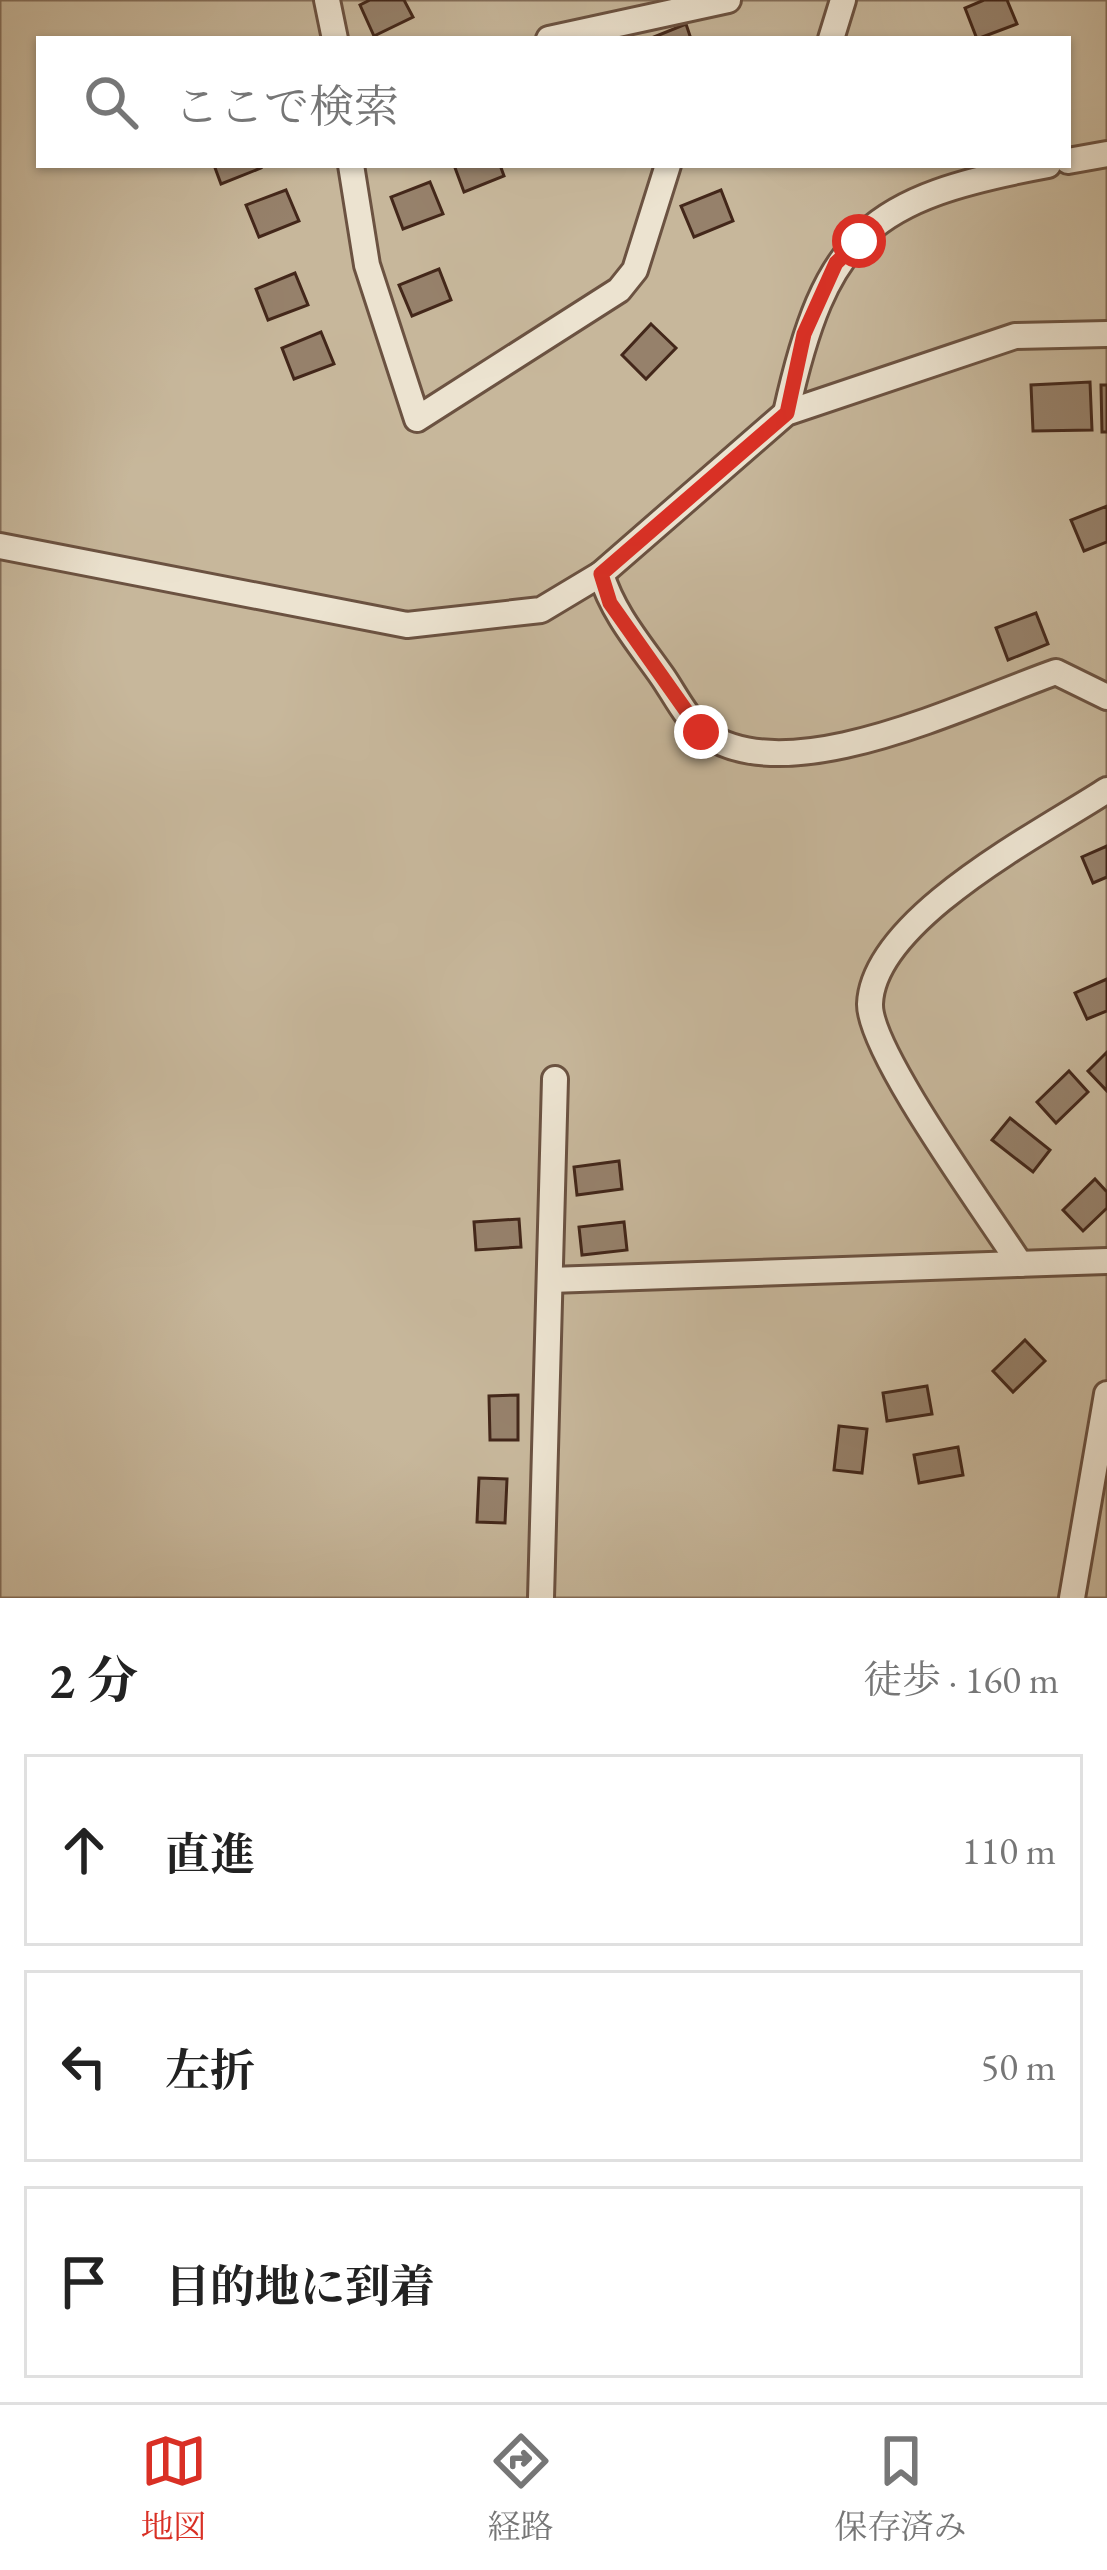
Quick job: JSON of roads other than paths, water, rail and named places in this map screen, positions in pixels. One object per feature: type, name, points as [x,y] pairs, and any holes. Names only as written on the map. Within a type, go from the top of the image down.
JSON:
[{"type":"street","points":[[327,0],[334,36]]},
{"type":"street","points":[[560,36],[629,17],[728,0]]},
{"type":"street","points":[[832,36],[843,0]]},
{"type":"street","points":[[1071,160],[1107,154]]},
{"type":"street","points":[[352,168],[368,265],[418,419],[619,290],[635,270],[667,168]]},
{"type":"street","points":[[787,413],[804,334],[836,263],[916,198],[1036,168]]},
{"type":"street","points":[[0,546],[406,625],[541,610],[601,574],[787,413],[1015,336],[1107,334]]},
{"type":"street","points":[[601,574],[610,603],[701,732],[731,748],[769,757],[826,752],[1056,672],[1107,697]]},
{"type":"street","points":[[1020,1264],[884,1050],[870,1006],[880,964],[902,933],[991,866],[1107,790]]},
{"type":"street","points":[[541,1598],[555,1079]]},
{"type":"street","points":[[550,1280],[1107,1261]]},
{"type":"street","points":[[1072,1598],[1107,1394]]}]
